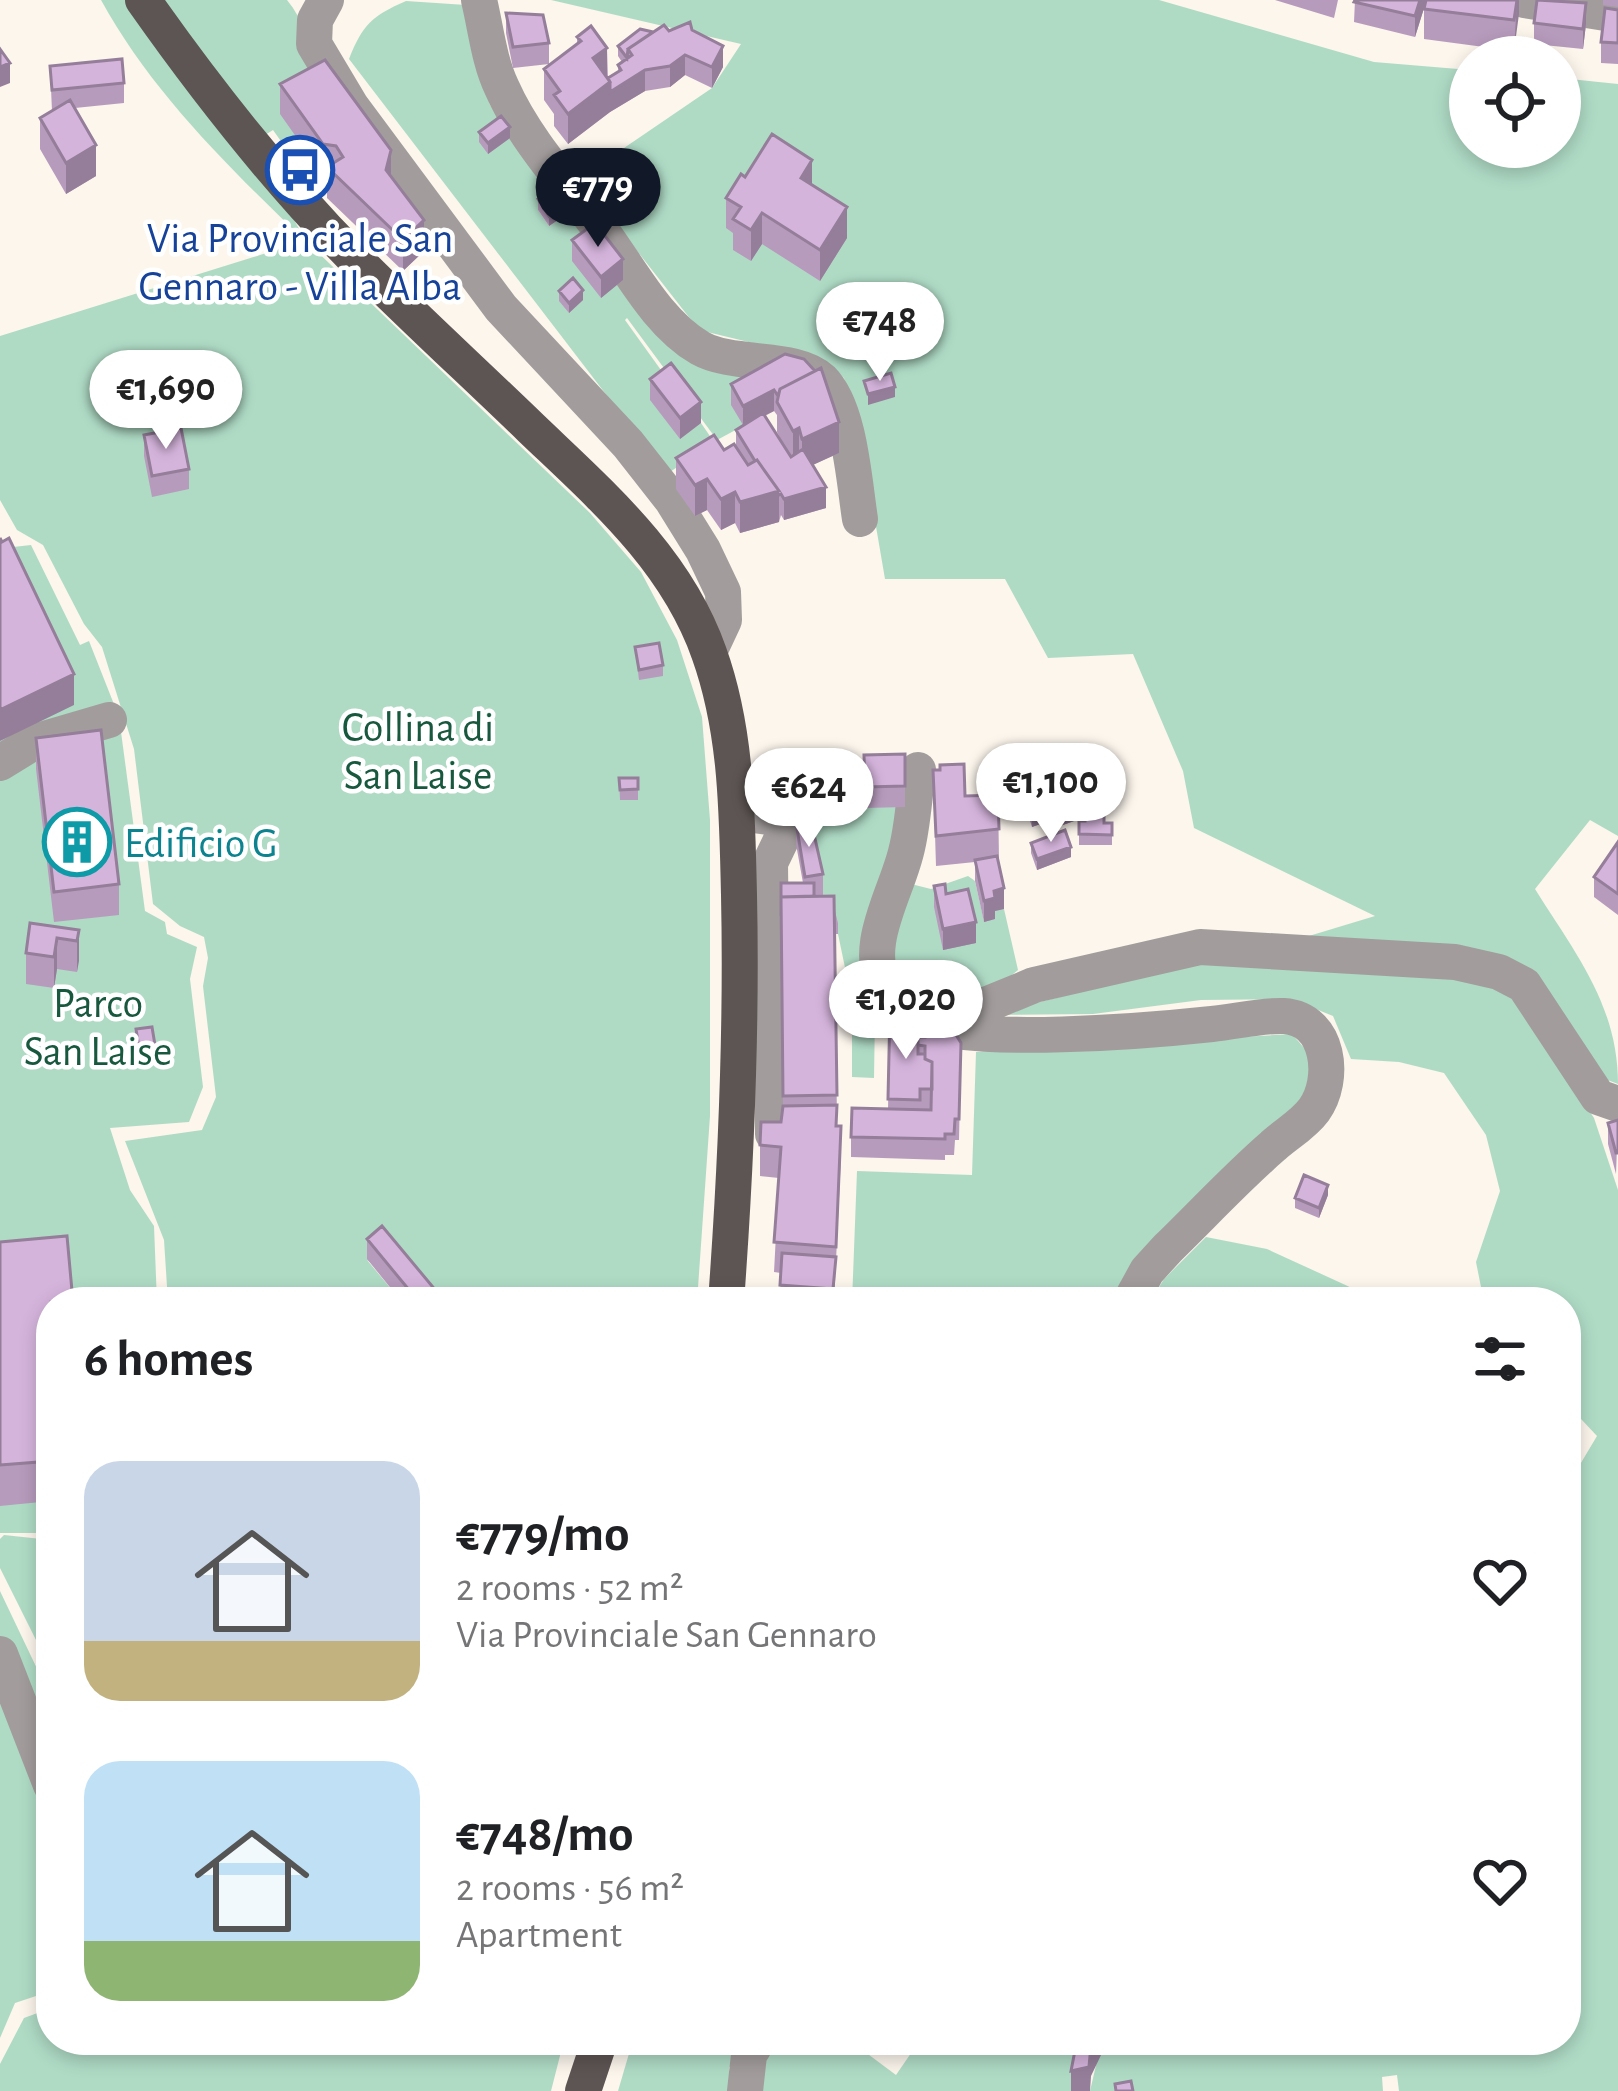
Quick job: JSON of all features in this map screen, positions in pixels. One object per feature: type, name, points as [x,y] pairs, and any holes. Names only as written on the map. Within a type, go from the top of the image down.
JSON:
[{"type":"main road","points":[[143,0],[236,124],[352,256],[606,498],[657,556],[696,621],[709,652],[730,737],[737,813],[741,1076],[727,1287]]},
{"type":"main road","points":[[583,2091],[595,2055]]},
{"type":"street","points":[[326,0],[315,20],[314,44],[351,106],[501,308],[628,444],[704,550],[723,592],[724,620],[709,652]]},
{"type":"street","points":[[478,0],[507,98],[548,161],[676,329],[709,353],[820,377],[839,412],[860,519]]},
{"type":"street","points":[[1524,0],[1618,15]]},
{"type":"street","points":[[0,763],[34,742],[109,720]]},
{"type":"street","points":[[918,770],[907,850],[879,938],[880,975],[887,995],[901,1011],[920,1023],[1054,1033],[1284,1016],[1302,1020],[1325,1052],[1328,1075],[1316,1108],[1168,1248],[1138,1287]]},
{"type":"street","points":[[737,813],[777,818],[781,824],[780,848],[770,863],[773,1134]]},
{"type":"street","points":[[969,1030],[976,1014],[988,1004],[1034,985],[1200,947],[1455,962],[1499,972],[1524,986],[1598,1097],[1618,1104]]},
{"type":"street","points":[[0,1654],[36,1746]]},
{"type":"street","points":[[745,2091],[748,2055]]},
{"type":"green space","name":"Collina di San Laise","points":[[101,0],[131,0],[268,174],[306,241],[590,513],[641,572],[677,640],[702,717],[710,820],[710,1116],[698,1287],[406,1287],[367,1260],[390,1287],[167,1287],[164,1240],[125,1141],[202,1130],[216,1097],[203,986],[208,958],[204,937],[180,926],[153,904],[134,749],[102,647],[84,624],[43,545],[17,530],[0,500],[0,336],[305,241],[168,98]]},
{"type":"green space","points":[[164,0],[287,0],[298,16],[308,50],[300,142],[288,151],[273,130],[262,137]]},
{"type":"green space","points":[[551,0],[1159,0],[1374,62],[1449,68],[1449,168],[1581,168],[1581,80],[1618,84],[1618,836],[1590,820],[1535,889],[1602,1004],[1611,1029],[1618,1084],[1597,1076],[1551,1001],[1299,939],[1375,916],[1194,828],[1183,771],[1133,654],[1048,658],[1005,579],[885,579],[861,439],[844,378],[822,360],[699,330],[580,178],[712,88],[741,44]]},
{"type":"green space","points":[[406,1],[466,5],[490,105],[555,197],[538,210],[549,226],[567,214],[595,243],[601,297],[623,280],[643,306],[785,375],[743,426],[717,440],[627,318],[671,384],[651,400],[680,438],[701,423],[714,442],[667,474],[349,59],[370,23]]},
{"type":"green space","name":"Parco San Laise","points":[[0,542],[4,548],[31,545],[80,645],[89,641],[119,717],[145,911],[165,922],[167,934],[197,947],[190,979],[203,1087],[189,1122],[110,1128],[130,1190],[154,1226],[156,1287],[36,1287],[36,1533],[0,1533]]},
{"type":"green space","points":[[864,765],[865,807],[905,807],[853,1000],[871,1001],[875,1015],[874,1078],[852,1077],[852,1001],[811,842],[811,769]]},
{"type":"green space","points":[[968,876],[975,881],[984,921],[995,919],[994,911],[1004,909],[1018,970],[960,1018],[915,1014],[886,961],[907,883],[931,889]]},
{"type":"green space","points":[[1222,956],[1419,971],[1508,987],[1594,1118],[1618,1190],[1618,2091],[1399,2091],[1397,2075],[1382,2077],[1383,2091],[1090,2091],[1098,2055],[1581,2055],[1581,1463],[1597,1436],[1581,1419],[1581,1287],[1481,1287],[1476,1262],[1500,1191],[1486,1135],[1444,1073],[1399,1062],[1351,1059],[1333,1016],[1291,999],[1201,1000],[1093,1014],[988,1015]]},
{"type":"green space","points":[[1292,1034],[1306,1050],[1318,1077],[1302,1112],[1129,1287],[853,1287],[857,1171],[972,1175],[976,1052]]},
{"type":"green space","points":[[1206,1237],[1267,1249],[1350,1287],[1159,1287]]},
{"type":"green space","points":[[4,1535],[36,1538],[36,1640],[0,1568]]},
{"type":"green space","points":[[0,1591],[36,1667],[36,1996],[15,2003],[0,2038]]},
{"type":"green space","points":[[36,2014],[36,2055],[560,2055],[551,2091],[0,2091],[0,2064],[24,2018]]},
{"type":"green space","points":[[629,2055],[736,2055],[729,2068],[731,2091],[618,2091]]},
{"type":"green space","points":[[763,2055],[869,2055],[896,2075],[910,2055],[1078,2055],[1073,2091],[762,2091]]},
{"type":"building","points":[[1355,0],[1420,0],[1415,16]]},
{"type":"building","points":[[1426,0],[1517,0],[1514,20],[1424,9]]},
{"type":"building","points":[[1537,0],[1586,3],[1583,29],[1534,23]]},
{"type":"building","points":[[1605,8],[1618,10],[1618,43],[1601,42]]},
{"type":"building","points":[[506,13],[543,15],[549,43],[513,47]]},
{"type":"building","points":[[690,22],[692,30],[723,46],[712,67],[685,55],[670,66],[645,70],[610,92],[608,78],[632,55],[628,49],[664,25],[669,31]]},
{"type":"building","points":[[591,26],[607,48],[593,58],[610,82],[568,114],[554,95],[560,91],[544,69],[581,41],[577,37]]},
{"type":"building","points":[[640,29],[653,32],[628,49],[627,58],[618,46]]},
{"type":"building","points":[[122,59],[124,83],[52,90],[50,66]]},
{"type":"building","points":[[325,60],[391,150],[386,170],[424,220],[403,240],[327,167],[343,157],[336,146],[323,144],[280,84]]},
{"type":"building","points":[[70,100],[96,145],[66,163],[40,118]]},
{"type":"building","points":[[501,116],[510,127],[488,143],[479,132]]},
{"type":"building","points":[[772,134],[812,160],[801,178],[847,207],[820,250],[762,213],[751,230],[733,219],[741,207],[726,198]]},
{"type":"building","points":[[555,187],[567,203],[549,216],[538,199]]},
{"type":"building","points":[[595,223],[623,259],[601,277],[572,240]]},
{"type":"building","points":[[573,278],[583,290],[569,303],[559,291]]},
{"type":"building","points":[[785,354],[804,359],[815,371],[780,389],[778,396],[774,390],[743,406],[731,384]]},
{"type":"building","points":[[671,363],[701,402],[680,418],[650,379]]},
{"type":"building","points":[[821,368],[839,422],[802,439],[799,428],[793,431],[777,402],[780,389]]},
{"type":"building","points":[[891,373],[895,387],[868,394],[864,381]]},
{"type":"building","points":[[763,413],[791,457],[803,449],[826,487],[784,499],[779,495],[736,430]]},
{"type":"building","points":[[181,428],[189,469],[152,476],[144,435]]},
{"type":"building","points":[[714,435],[724,450],[734,444],[748,465],[757,460],[779,491],[740,502],[735,492],[721,499],[707,479],[695,485],[676,458]]},
{"type":"building","points":[[0,538],[2,542],[9,538],[74,674],[0,710]]},
{"type":"building","points":[[659,643],[663,665],[639,670],[635,647]]},
{"type":"building","name":"Edificio G","points":[[101,730],[119,884],[54,892],[36,738]]},
{"type":"building","points":[[905,754],[905,786],[865,787],[864,755]]},
{"type":"building","points":[[1065,762],[1067,768],[1083,762],[1094,793],[1060,805],[1057,797],[1032,806],[1025,784],[1036,781],[1033,773]]},
{"type":"building","points":[[964,764],[965,796],[998,795],[999,829],[936,836],[933,770]]},
{"type":"building","points":[[619,778],[638,778],[638,789],[620,790]]},
{"type":"building","points":[[1085,816],[1104,816],[1104,823],[1112,823],[1112,835],[1079,834],[1079,821],[1085,821]]},
{"type":"building","points":[[811,821],[823,874],[805,877],[796,823]]},
{"type":"building","points":[[1065,830],[1071,847],[1037,859],[1031,843]]},
{"type":"building","points":[[1618,842],[1618,894],[1594,877]]},
{"type":"building","points":[[997,856],[1004,888],[984,901],[975,860]]},
{"type":"building","points":[[781,883],[814,883],[814,896],[781,897]]},
{"type":"building","points":[[945,884],[946,894],[968,889],[976,922],[943,929],[934,886]]},
{"type":"building","points":[[834,896],[837,1095],[783,1096],[781,897]]},
{"type":"building","points":[[30,923],[79,930],[77,941],[57,938],[54,957],[26,953]]},
{"type":"building","points":[[890,1009],[905,1009],[905,1035],[918,1035],[918,1054],[932,1062],[932,1089],[920,1089],[920,1100],[888,1099]]},
{"type":"building","points":[[905,1019],[915,1020],[915,1035],[905,1035]]},
{"type":"building","points":[[926,1022],[952,1028],[961,1043],[959,1119],[955,1119],[954,1134],[945,1134],[945,1139],[851,1137],[852,1108],[931,1110],[932,1062],[925,1059],[925,1046],[918,1045],[918,1037],[925,1037]]},
{"type":"building","points":[[152,1027],[156,1051],[140,1054],[136,1029]]},
{"type":"building","points":[[837,1105],[836,1126],[841,1126],[836,1247],[774,1242],[781,1147],[760,1145],[761,1122],[781,1122],[783,1106]]},
{"type":"building","points":[[1618,1120],[1618,1153],[1616,1153],[1608,1123]]},
{"type":"building","points":[[1304,1175],[1328,1185],[1319,1208],[1295,1198]]},
{"type":"building","points":[[382,1226],[433,1287],[407,1287],[367,1239]]},
{"type":"building","points":[[67,1236],[72,1287],[36,1287],[36,1462],[0,1465],[0,1242]]},
{"type":"building","points":[[782,1253],[836,1257],[833,1287],[780,1285]]},
{"type":"building","points":[[1074,2055],[1090,2055],[1089,2067],[1071,2071]]},
{"type":"building","points":[[1131,2081],[1133,2091],[1116,2091],[1115,2084]]},
{"type":"place","name":"Via Provinciale San Gennaro - Villa Alba","points":[[300,170]]},
{"type":"place","name":"Edificio G","points":[[77,842]]}]
